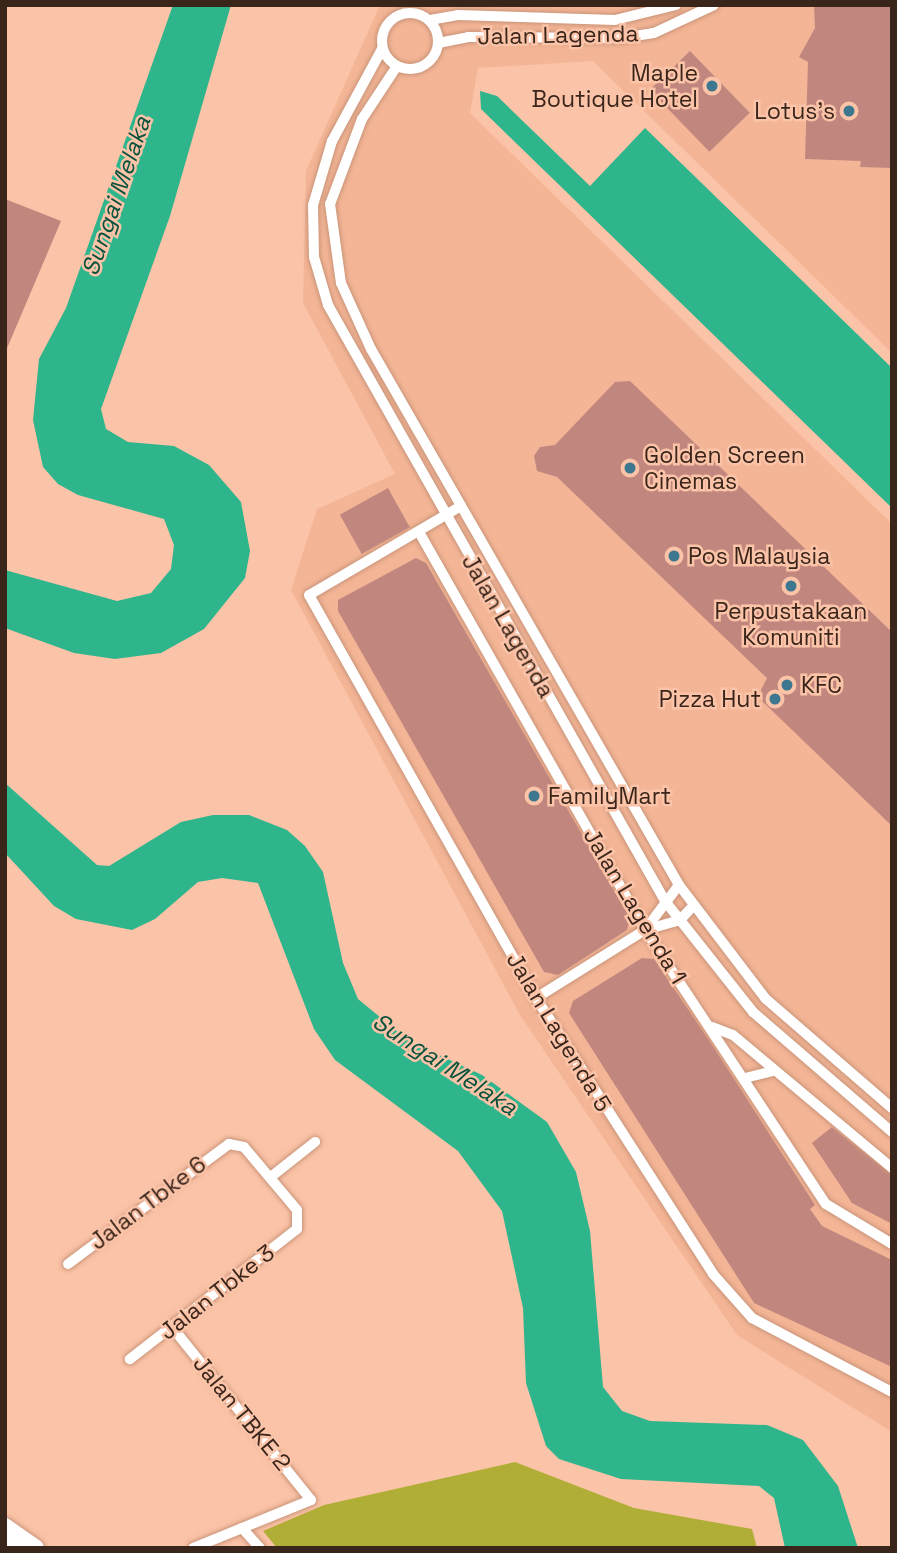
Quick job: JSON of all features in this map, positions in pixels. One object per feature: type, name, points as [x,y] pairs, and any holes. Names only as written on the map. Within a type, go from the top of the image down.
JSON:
[{"type":"main road","points":[[5,1526],[36,1548]]},
{"type":"street","name":"Jalan Lagenda","points":[[430,20],[458,15],[615,20],[676,5]]},
{"type":"street","name":"Jalan Lagenda","points":[[438,43],[468,37],[622,38],[654,33],[714,5]]},
{"type":"street","points":[[410,9],[430,20],[438,43],[421,67],[397,66],[382,49],[384,27],[410,9]]},
{"type":"street","name":"Jalan Lagenda","points":[[382,49],[319,176],[313,205],[314,257],[328,305],[356,362],[665,901],[753,1012],[892,1132]]},
{"type":"street","name":"Jalan Lagenda","points":[[397,66],[362,119],[336,178],[331,204],[334,257],[371,349],[678,885],[766,999],[892,1108]]},
{"type":"street","points":[[419,532],[461,506]]},
{"type":"street","name":"Jalan Lagenda 5","points":[[419,532],[309,595],[536,998],[730,1297],[752,1318],[892,1392]]},
{"type":"street","name":"Jalan Lagenda 1","points":[[419,532],[645,930],[712,1027],[826,1204],[892,1244]]},
{"type":"street","points":[[645,930],[678,885]]},
{"type":"street","points":[[536,998],[645,930],[680,920],[693,906]]},
{"type":"street","points":[[712,1027],[733,1035],[892,1168]]},
{"type":"street","points":[[745,1078],[773,1071]]},
{"type":"street","points":[[272,1177],[315,1142]]},
{"type":"street","name":"Jalan Tbke 6","points":[[68,1264],[229,1144],[244,1147],[272,1177]]},
{"type":"street","name":"Jalan Tbke 3","points":[[131,1359],[300,1222],[297,1210],[272,1177]]},
{"type":"street","name":"Jalan TBKE 2","points":[[172,1327],[311,1500],[242,1528]]},
{"type":"street","points":[[5,1526],[15,1548]]},
{"type":"street","points":[[193,1548],[242,1528],[260,1548]]},
{"type":"shaded area","points":[[380,5],[892,5],[892,353],[593,61],[478,68],[470,113],[892,524],[892,1432],[737,1335],[520,1015],[291,590],[317,509],[395,474],[303,303],[306,171]]},
{"type":"shaded area","points":[[515,1462],[634,1508],[752,1529],[757,1548],[277,1548],[263,1531],[324,1505]]},
{"type":"water","name":"Sungai Melaka","points":[[173,5],[231,5],[170,216],[101,409],[106,429],[128,442],[174,446],[209,465],[241,502],[250,551],[245,578],[204,629],[161,653],[115,659],[74,653],[5,628],[5,570],[117,601],[151,593],[171,569],[174,545],[164,519],[78,495],[58,484],[43,467],[33,420],[39,359],[66,308]]},
{"type":"water","points":[[480,91],[497,96],[590,186],[645,128],[892,368],[892,508],[481,109]]},
{"type":"water","name":"Sungai Melaka","points":[[5,783],[97,865],[109,866],[181,822],[213,815],[249,815],[287,830],[305,846],[323,872],[343,963],[358,999],[409,1041],[482,1075],[547,1122],[576,1172],[590,1231],[603,1387],[622,1411],[650,1421],[767,1425],[803,1440],[838,1486],[858,1548],[785,1548],[774,1498],[759,1486],[621,1479],[559,1459],[546,1446],[526,1383],[523,1308],[502,1211],[458,1151],[335,1060],[314,1029],[258,883],[222,878],[198,882],[155,919],[132,930],[76,919],[54,906],[5,853]]},
{"type":"building","name":"Lotus's","points":[[814,5],[892,5],[892,168],[860,167],[861,161],[805,159],[808,62],[799,57],[815,28]]},
{"type":"building","points":[[690,51],[750,113],[709,152],[650,90]]},
{"type":"building","points":[[5,199],[61,221],[5,353]]},
{"type":"building","points":[[630,381],[892,632],[892,826],[763,702],[761,690],[767,678],[557,477],[537,471],[534,456],[540,447],[555,445],[615,382]]},
{"type":"building","points":[[388,488],[410,527],[362,554],[340,515]]},
{"type":"building","points":[[416,558],[426,563],[630,918],[627,930],[558,975],[544,972],[338,611],[338,600]]},
{"type":"building","points":[[642,958],[654,959],[711,1043],[815,1205],[810,1209],[822,1226],[892,1260],[892,1367],[754,1303],[569,1013],[573,1001]]},
{"type":"building","points":[[832,1127],[892,1175],[892,1224],[852,1203],[812,1143]]},
{"type":"place","name":"Maple Boutique Hotel","points":[[712,86]]},
{"type":"place","name":"Lotus's","points":[[849,111]]},
{"type":"place","name":"Golden Screen Cinemas","points":[[630,468]]},
{"type":"place","name":"Pos Malaysia","points":[[674,556]]},
{"type":"place","name":"Perpustakaan Komuniti","points":[[791,586]]},
{"type":"place","name":"KFC","points":[[787,685]]},
{"type":"place","name":"Pizza Hut","points":[[775,699]]},
{"type":"place","name":"FamilyMart","points":[[534,796]]}]
